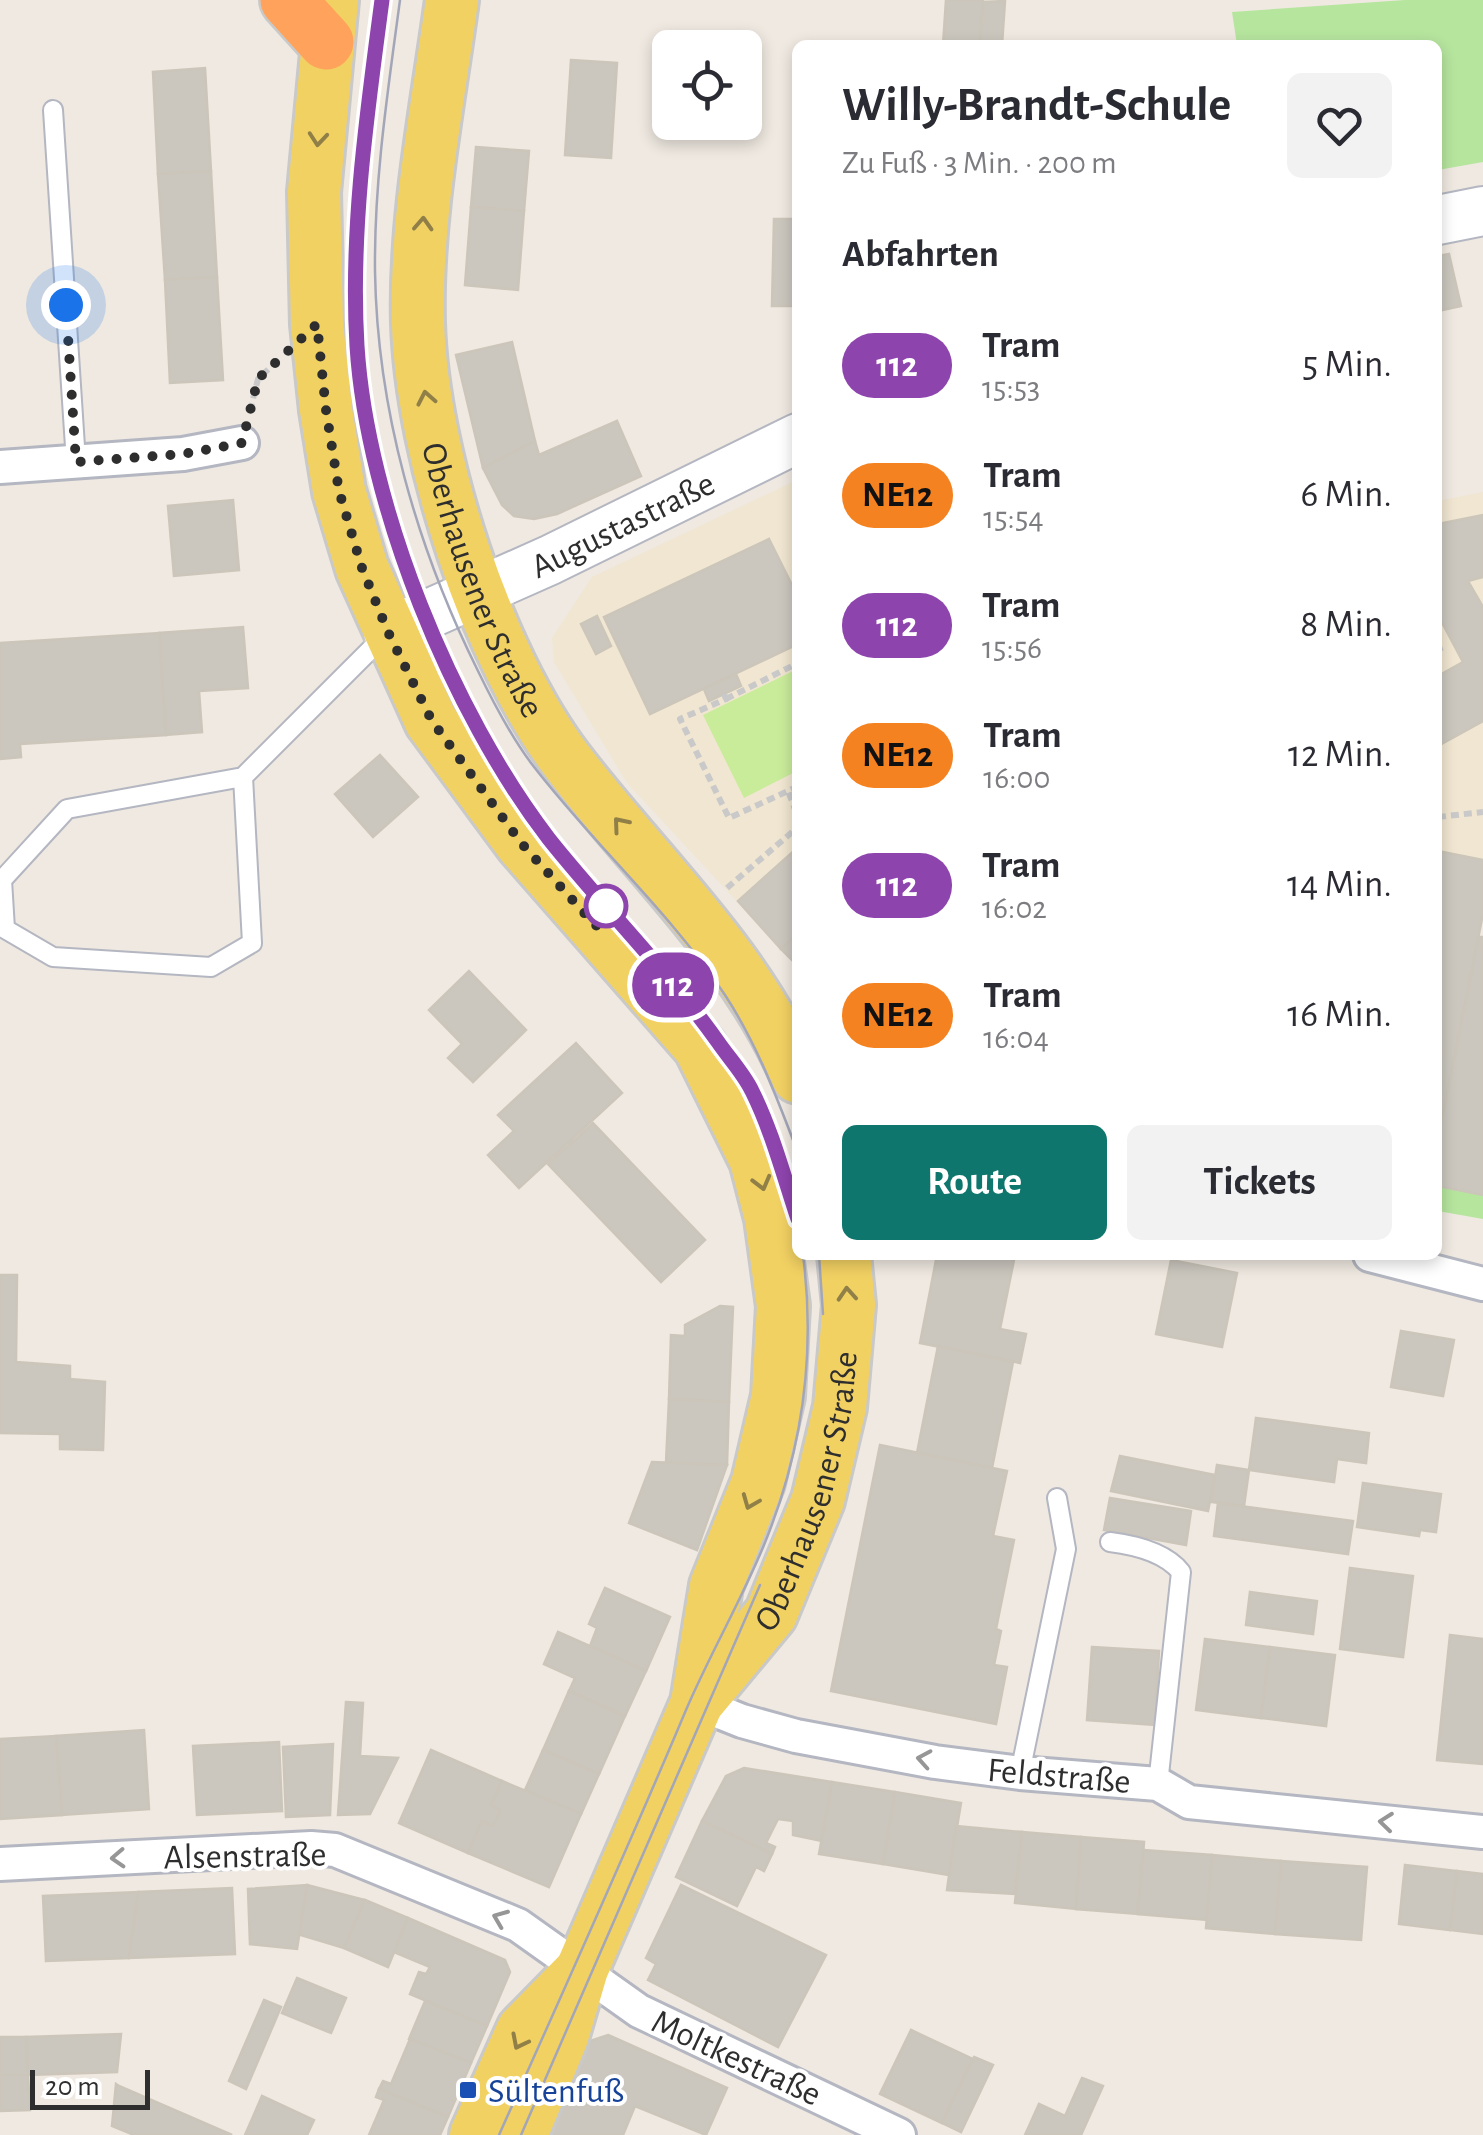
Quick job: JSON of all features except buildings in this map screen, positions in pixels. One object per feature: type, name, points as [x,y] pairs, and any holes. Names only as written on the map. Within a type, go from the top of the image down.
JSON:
[{"type":"highway","points":[[288,0],[329,21]]},
{"type":"main road","name":"Oberhausener Straße","points":[[452,0],[425,193],[418,321],[423,385],[444,485],[478,593],[520,684],[565,758],[738,969],[792,1065]]},
{"type":"main road","name":"Oberhausener Straße","points":[[329,21],[314,192],[317,324],[339,491],[362,568],[432,721],[522,844],[700,1047],[756,1160],[771,1218],[783,1306],[778,1396],[758,1482],[716,1586],[698,1702],[582,1969],[562,2037],[521,2135]]},
{"type":"main road","name":"Oberhausener Straße","points":[[698,1702],[771,1614],[818,1500],[840,1407],[849,1305],[844,1260]]},
{"type":"main road","name":"Oberhausener Straße","points":[[476,2135],[523,2030],[582,1969]]},
{"type":"street","points":[[1442,219],[1483,211]]},
{"type":"street","name":"Augustastraße","points":[[388,632],[478,593],[792,441]]},
{"type":"street","points":[[0,467],[183,454],[242,443]]},
{"type":"street","points":[[1389,1260],[1483,1284]]},
{"type":"street","name":"Feldstraße","points":[[698,1702],[742,1721],[796,1736],[935,1762],[1158,1784],[1189,1802],[1483,1832]]},
{"type":"street","name":"Alsenstraße","points":[[0,1864],[311,1848],[335,1850],[518,1925],[582,1969]]},
{"type":"street","name":"Moltkestraße","points":[[582,1969],[638,2011],[898,2135]]},
{"type":"lane","points":[[52,110],[76,462]]},
{"type":"lane","points":[[242,776],[252,942],[211,967],[52,956],[5,929],[2,880],[67,809],[242,776],[388,632]]},
{"type":"lane","points":[[1020,1773],[1066,1549],[1057,1498]]},
{"type":"lane","points":[[1110,1542],[1136,1546],[1174,1563],[1181,1572],[1158,1784]]},
{"type":"path","points":[[242,443],[258,379],[317,324]]},
{"type":"path","points":[[792,665],[680,720],[729,818],[792,789]]},
{"type":"path","points":[[788,791],[792,801]]},
{"type":"path","points":[[1442,817],[1483,812]]},
{"type":"path","points":[[682,899],[709,880],[722,892],[792,833]]},
{"type":"shaded area","points":[[792,482],[792,961],[627,783],[554,662],[552,638],[592,577]]},
{"type":"shaded area","points":[[1483,492],[1483,914],[1442,1116],[1442,500]]},
{"type":"green space","points":[[1405,0],[1483,0],[1483,162],[1442,169],[1442,40],[1236,40],[1232,12]]},
{"type":"green space","points":[[792,671],[792,774],[744,798],[703,715]]},
{"type":"green space","points":[[1442,1187],[1483,1195],[1483,1219],[1442,1212]]},
{"type":"tram line","points":[[382,0],[361,174],[355,306],[365,411],[397,540],[447,668],[478,728],[548,836],[677,989],[748,1084],[772,1137],[792,1200]]},
{"type":"tram line","name":"112","points":[[382,0],[361,185],[357,347],[384,501],[426,615],[468,710],[504,774],[549,838],[698,1013],[752,1090],[792,1201]]},
{"type":"tram line","points":[[400,0],[379,169],[375,271],[383,375],[404,477],[419,527],[456,624],[509,730],[531,763],[680,935],[725,995],[757,1052],[792,1138]]},
{"type":"tram line","points":[[499,2135],[777,1510],[803,1403],[808,1329],[804,1260]]},
{"type":"tram line","points":[[819,1260],[823,1314]]},
{"type":"tram line","points":[[521,2135],[760,1585]]},
{"type":"place","name":"Sültenfuß","points":[[468,2090]]},
{"type":"route","points":[[66,305],[76,462],[183,454],[242,443],[258,379],[317,324],[326,410],[345,512],[388,632],[432,721],[522,844],[596,926],[606,906]]}]
